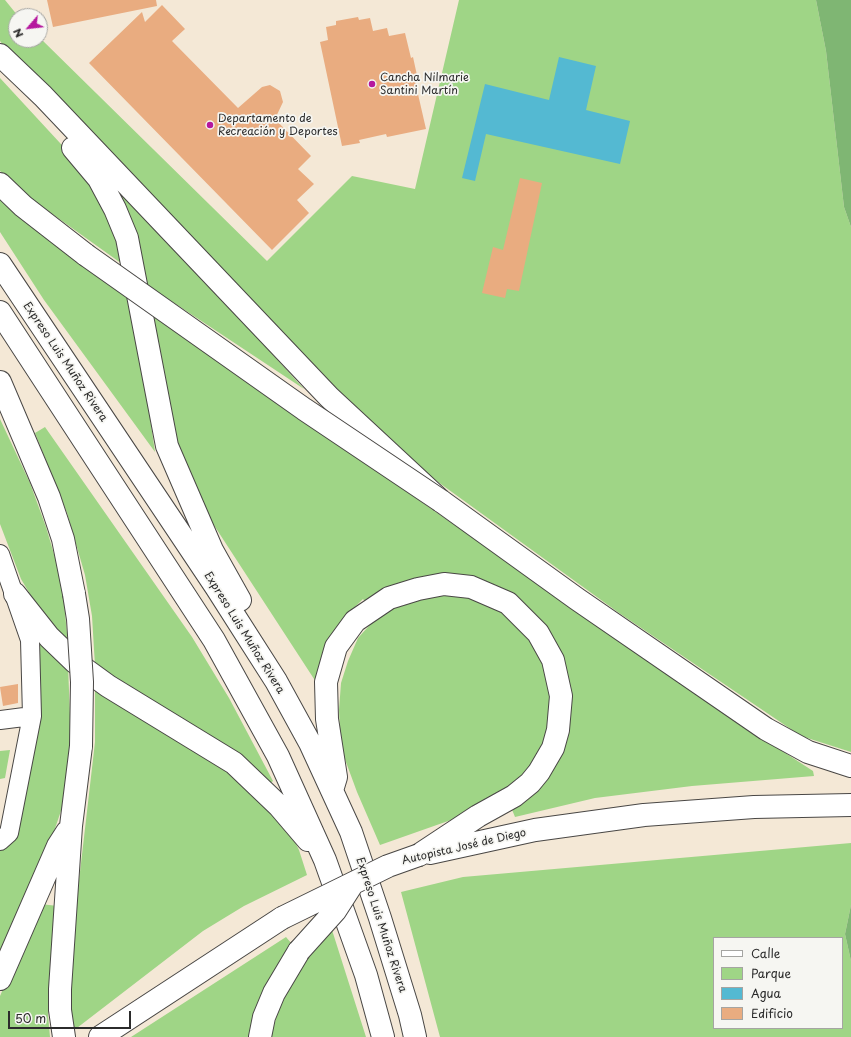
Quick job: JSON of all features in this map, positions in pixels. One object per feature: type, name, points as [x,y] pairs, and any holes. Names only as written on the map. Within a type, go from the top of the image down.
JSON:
[{"type":"highway","points":[[0,55],[43,96],[329,397],[441,501]]},
{"type":"highway","points":[[0,69],[81,156],[99,179],[115,209],[127,238],[167,446],[212,550],[260,636],[276,681]]},
{"type":"highway","points":[[0,184],[23,206],[86,255],[304,409],[441,501],[577,599],[789,743],[808,752],[851,766]]},
{"type":"highway","name":"Expreso Luis Muñoz Rivera","points":[[0,264],[216,587],[276,681],[310,744],[351,832],[380,918],[410,1015],[415,1037]]},
{"type":"highway","points":[[0,312],[214,640],[278,756],[325,860],[366,975],[383,1037]]},
{"type":"highway","points":[[0,382],[48,497],[63,539],[78,619],[82,682],[81,746],[71,826],[60,989],[60,1010],[64,1037]]},
{"type":"highway","points":[[332,790],[336,777],[327,719],[326,682],[336,647],[344,633],[355,621],[370,610],[403,592],[444,584],[471,587],[508,603],[538,633],[552,660],[558,677],[561,696],[558,730],[546,762],[530,783],[514,796],[478,816],[418,855]]},
{"type":"highway","points":[[15,594],[49,637],[74,662],[108,686],[234,763],[279,806],[325,860]]},
{"type":"highway","name":"Autopista José de Diego","points":[[100,1037],[282,918],[388,866],[418,855],[535,830],[644,815],[754,808],[851,805]]},
{"type":"highway","points":[[0,979],[58,846],[71,826]]},
{"type":"highway","points":[[260,1037],[264,1017],[274,992],[299,951],[335,911],[353,883]]},
{"type":"street","points":[[0,554],[30,640],[32,716],[9,833],[0,841]]},
{"type":"street","points":[[0,720],[32,716]]},
{"type":"green space","points":[[0,0],[5,0],[12,8],[8,8],[8,48],[48,48],[48,46],[267,261],[352,176],[415,189],[459,0],[816,0],[826,51],[844,207],[851,227],[851,752],[801,736],[619,613],[427,474],[349,403],[0,41]]},
{"type":"green space","points":[[816,0],[851,0],[851,227],[844,207],[826,51]]},
{"type":"green space","points":[[0,78],[84,169],[106,206],[125,266],[23,193],[0,171]]},
{"type":"green space","points":[[102,166],[304,389],[147,285],[139,246]]},
{"type":"green space","points":[[0,192],[133,301],[155,452],[44,300],[0,232]]},
{"type":"green space","points":[[150,313],[739,723],[813,771],[814,776],[692,786],[595,798],[515,817],[511,807],[468,814],[380,845],[357,792],[343,754],[339,710],[341,683],[348,661],[358,638],[377,617],[363,599],[344,618],[316,682],[193,493],[178,465]]},
{"type":"green space","points":[[0,419],[30,483],[46,527],[59,571],[68,643],[34,601],[21,579],[0,524]]},
{"type":"green space","points":[[45,427],[192,637],[229,698],[273,781],[269,784],[95,666],[92,616],[85,575],[67,513],[35,433]]},
{"type":"green space","points":[[38,640],[68,666],[71,739],[64,802],[47,852],[0,963],[0,849],[32,757],[41,702]]},
{"type":"green space","points":[[95,687],[220,763],[288,828],[299,850],[307,875],[244,906],[203,931],[73,1031],[69,967],[95,742]]},
{"type":"green space","points":[[10,750],[5,778],[0,779],[0,751]]},
{"type":"green space","points":[[851,843],[851,905],[845,934],[851,961],[851,1037],[440,1037],[401,892],[463,877]]},
{"type":"green space","points":[[40,904],[58,906],[49,993],[48,1015],[50,1037],[0,1037],[0,996]]},
{"type":"green space","points":[[851,905],[851,961],[845,934]]},
{"type":"green space","points":[[332,930],[366,1037],[271,1037],[279,1007],[311,951]]},
{"type":"green space","points":[[286,937],[292,944],[251,1037],[131,1037]]},
{"type":"water","points":[[559,57],[596,66],[586,110],[630,121],[620,164],[486,134],[475,181],[462,178],[485,84],[549,100]]},
{"type":"building","points":[[47,0],[156,0],[157,6],[53,27]]},
{"type":"building","name":"Departamento de Recreación y Deportes","points":[[162,5],[185,29],[172,41],[238,108],[262,87],[270,85],[280,91],[283,102],[275,119],[311,156],[298,169],[314,184],[297,200],[309,213],[272,250],[89,63],[142,12],[145,22]]},
{"type":"building","name":"Cancha Nilmarie Santini Martín","points":[[358,17],[359,20],[370,18],[373,31],[387,28],[389,36],[405,33],[411,58],[413,57],[418,80],[415,81],[426,129],[387,137],[386,134],[359,140],[360,143],[342,146],[320,42],[328,40],[326,27],[336,25],[336,21]]},
{"type":"building","points":[[520,178],[542,183],[519,291],[507,289],[505,298],[482,293],[493,247],[503,250]]},
{"type":"building","points":[[18,684],[18,703],[3,706],[0,687]]},
{"type":"place","name":"Cancha Nilmarie Santini Martín","points":[[372,84]]},
{"type":"place","name":"Departamento de Recreación y Deportes","points":[[210,125]]}]
